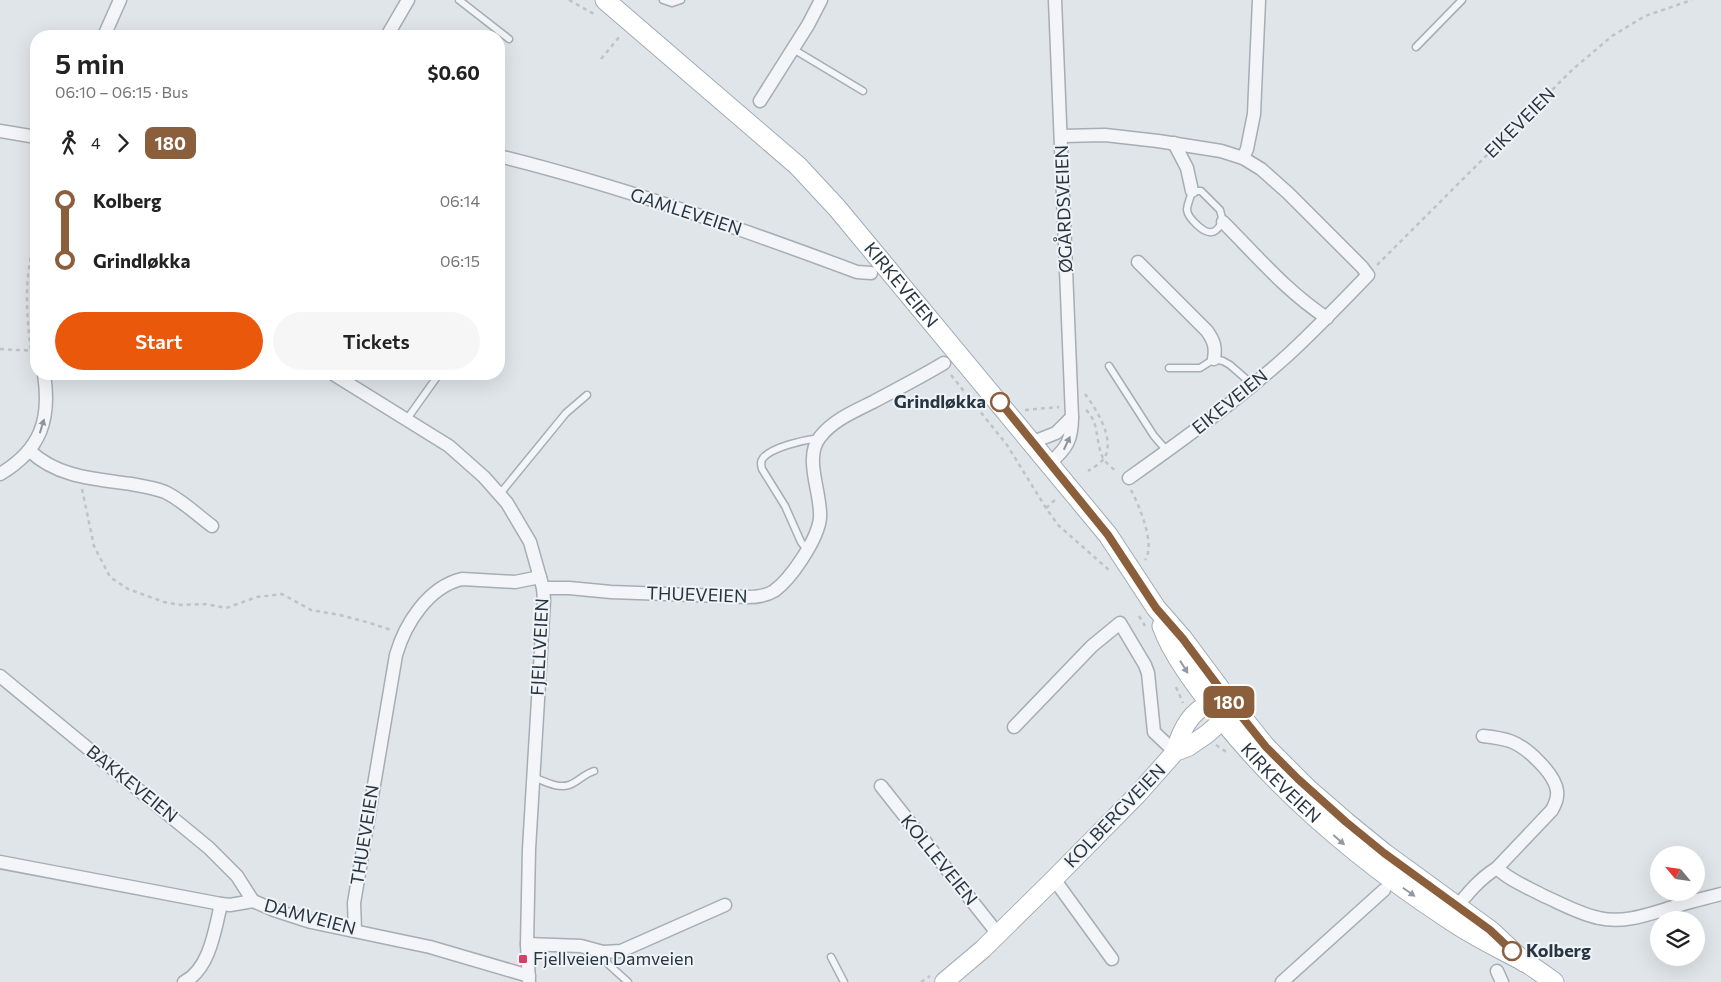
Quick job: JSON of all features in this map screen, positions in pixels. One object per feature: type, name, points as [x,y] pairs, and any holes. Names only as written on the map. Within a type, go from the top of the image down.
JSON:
[{"type":"main road","name":"KIRKEVEIEN","points":[[602,8],[798,166],[837,208],[1033,442],[1108,535],[1156,608],[1183,639],[1266,747],[1336,814],[1452,913]]},
{"type":"main road","name":"KIRKEVEIEN","points":[[1156,608],[1163,629],[1184,668],[1248,752],[1287,792],[1320,823],[1372,865],[1452,913],[1490,930],[1524,962],[1554,982]]},
{"type":"street","points":[[107,30],[120,0]]},
{"type":"street","points":[[390,30],[408,0]]},
{"type":"street","points":[[760,101],[822,0]]},
{"type":"street","name":"ØGÅRDSVEIEN","points":[[1050,463],[1067,447],[1070,437],[1062,136],[1056,0]]},
{"type":"street","points":[[1243,158],[1247,149],[1254,114],[1259,0]]},
{"type":"street","points":[[0,131],[30,136]]},
{"type":"street","points":[[1062,136],[1105,135],[1174,143],[1243,158],[1261,169],[1288,193],[1368,275]]},
{"type":"street","points":[[1174,143],[1187,168],[1192,191]]},
{"type":"street","name":"GAMLEVEIEN","points":[[505,157],[541,166],[651,200],[777,242],[857,272],[871,273]]},
{"type":"street","points":[[1223,222],[1294,293],[1327,318]]},
{"type":"street","points":[[1138,262],[1207,331],[1214,340],[1216,348],[1214,359]]},
{"type":"street","name":"EIKEVEIEN","points":[[1129,478],[1253,385],[1327,318],[1368,275]]},
{"type":"street","points":[[819,438],[828,427],[845,416],[944,363]]},
{"type":"street","points":[[0,474],[15,466],[30,451],[38,437],[44,421],[46,400],[41,380]]},
{"type":"street","name":"FJELLVEIEN","points":[[343,380],[407,419],[459,454],[484,477],[507,503],[536,556],[544,600],[528,849],[527,944],[529,979]]},
{"type":"street","points":[[1033,442],[1056,433],[1069,412]]},
{"type":"street","name":"THUEVEIEN","points":[[355,930],[354,903],[396,656],[411,620],[427,601],[440,590],[462,579],[542,583],[610,592],[759,596],[772,592],[781,586],[791,574],[807,550],[817,530],[820,518],[813,468],[814,448],[819,438]]},
{"type":"street","points":[[30,451],[45,464],[65,473],[164,492],[212,526]]},
{"type":"street","points":[[1014,727],[1092,646],[1120,623],[1148,673],[1154,732],[1176,752]]},
{"type":"street","name":"BAKKEVEIEN","points":[[0,676],[209,848],[237,876],[253,901]]},
{"type":"street","points":[[1210,703],[1230,702]]},
{"type":"street","name":"KOLBERGVEIEN","points":[[1176,752],[1188,747],[1208,734],[1223,720],[1230,702]]},
{"type":"street","name":"KOLBERGVEIEN","points":[[944,982],[998,934],[1137,795],[1176,752],[1184,727],[1193,716],[1210,703]]},
{"type":"street","points":[[1452,913],[1468,894],[1490,872],[1497,868],[1552,810],[1558,799],[1557,790],[1551,776],[1526,750],[1511,741],[1483,736]]},
{"type":"street","name":"KOLLEVEIEN","points":[[881,786],[998,934]]},
{"type":"street","name":"DAMVEIEN","points":[[0,862],[221,904],[230,905],[253,901],[311,922],[430,946],[529,979]]},
{"type":"street","points":[[1497,868],[1508,877],[1535,891],[1600,919],[1624,920],[1640,917],[1721,894]]},
{"type":"street","name":"KOLBERGVEIEN","points":[[1054,879],[1112,959]]},
{"type":"street","points":[[1282,982],[1384,890]]},
{"type":"street","points":[[184,982],[190,979],[204,961],[221,904]]},
{"type":"street","points":[[527,944],[582,946],[603,952],[621,951],[725,905]]},
{"type":"lane","points":[[459,0],[497,30]]},
{"type":"lane","points":[[663,0],[672,3],[681,0]]},
{"type":"lane","points":[[1416,46],[1462,0]]},
{"type":"lane","points":[[505,36],[509,39]]},
{"type":"lane","points":[[793,49],[863,91]]},
{"type":"lane","points":[[1201,190],[1220,210],[1223,222],[1215,231],[1211,233],[1205,231],[1188,215],[1187,208],[1192,191],[1201,190]]},
{"type":"lane","points":[[1169,368],[1200,368],[1214,359],[1230,365],[1253,385]]},
{"type":"lane","points":[[1109,366],[1154,436],[1167,451]]},
{"type":"lane","points":[[407,419],[435,380]]},
{"type":"lane","points":[[499,495],[566,413],[587,396]]},
{"type":"lane","points":[[807,550],[801,542],[785,506],[762,470],[760,463],[763,458],[791,443],[819,438]]},
{"type":"lane","points":[[532,777],[554,785],[570,785],[587,773],[594,771]]},
{"type":"lane","points":[[603,952],[608,964],[628,982]]},
{"type":"lane","points":[[831,957],[844,982]]},
{"type":"path","points":[[569,0],[602,8]]},
{"type":"path","name":"EIKEVEIEN","points":[[1368,275],[1573,69],[1606,41],[1645,16],[1692,0]]},
{"type":"path","points":[[601,58],[621,34]]},
{"type":"path","points":[[30,269],[27,293],[30,336]]},
{"type":"path","points":[[0,349],[30,350]]},
{"type":"path","points":[[944,363],[958,385],[1007,445],[1058,525],[1111,572]]},
{"type":"path","points":[[1084,392],[1100,414],[1108,443],[1104,459],[1088,471]]},
{"type":"path","points":[[1026,410],[1069,412]]},
{"type":"path","points":[[74,475],[82,489],[94,546],[110,577],[128,589],[164,602],[181,605],[206,604],[226,608],[257,597],[282,594],[311,610],[370,622],[404,634]]},
{"type":"path","points":[[1046,508],[1057,498]]},
{"type":"path","points":[[1136,611],[1146,627]]},
{"type":"path","points":[[1175,687],[1186,707]]},
{"type":"bus line","name":"180","points":[[1000,402],[1108,535],[1156,608],[1183,639],[1266,747],[1288,770],[1346,822],[1384,853],[1490,930],[1512,951]]},
{"type":"place","name":"Grindløkka","points":[[1000,402]]},
{"type":"place","name":"Kolberg","points":[[1512,951]]},
{"type":"place","name":"Fjellveien Damveien","points":[[523,959]]}]
